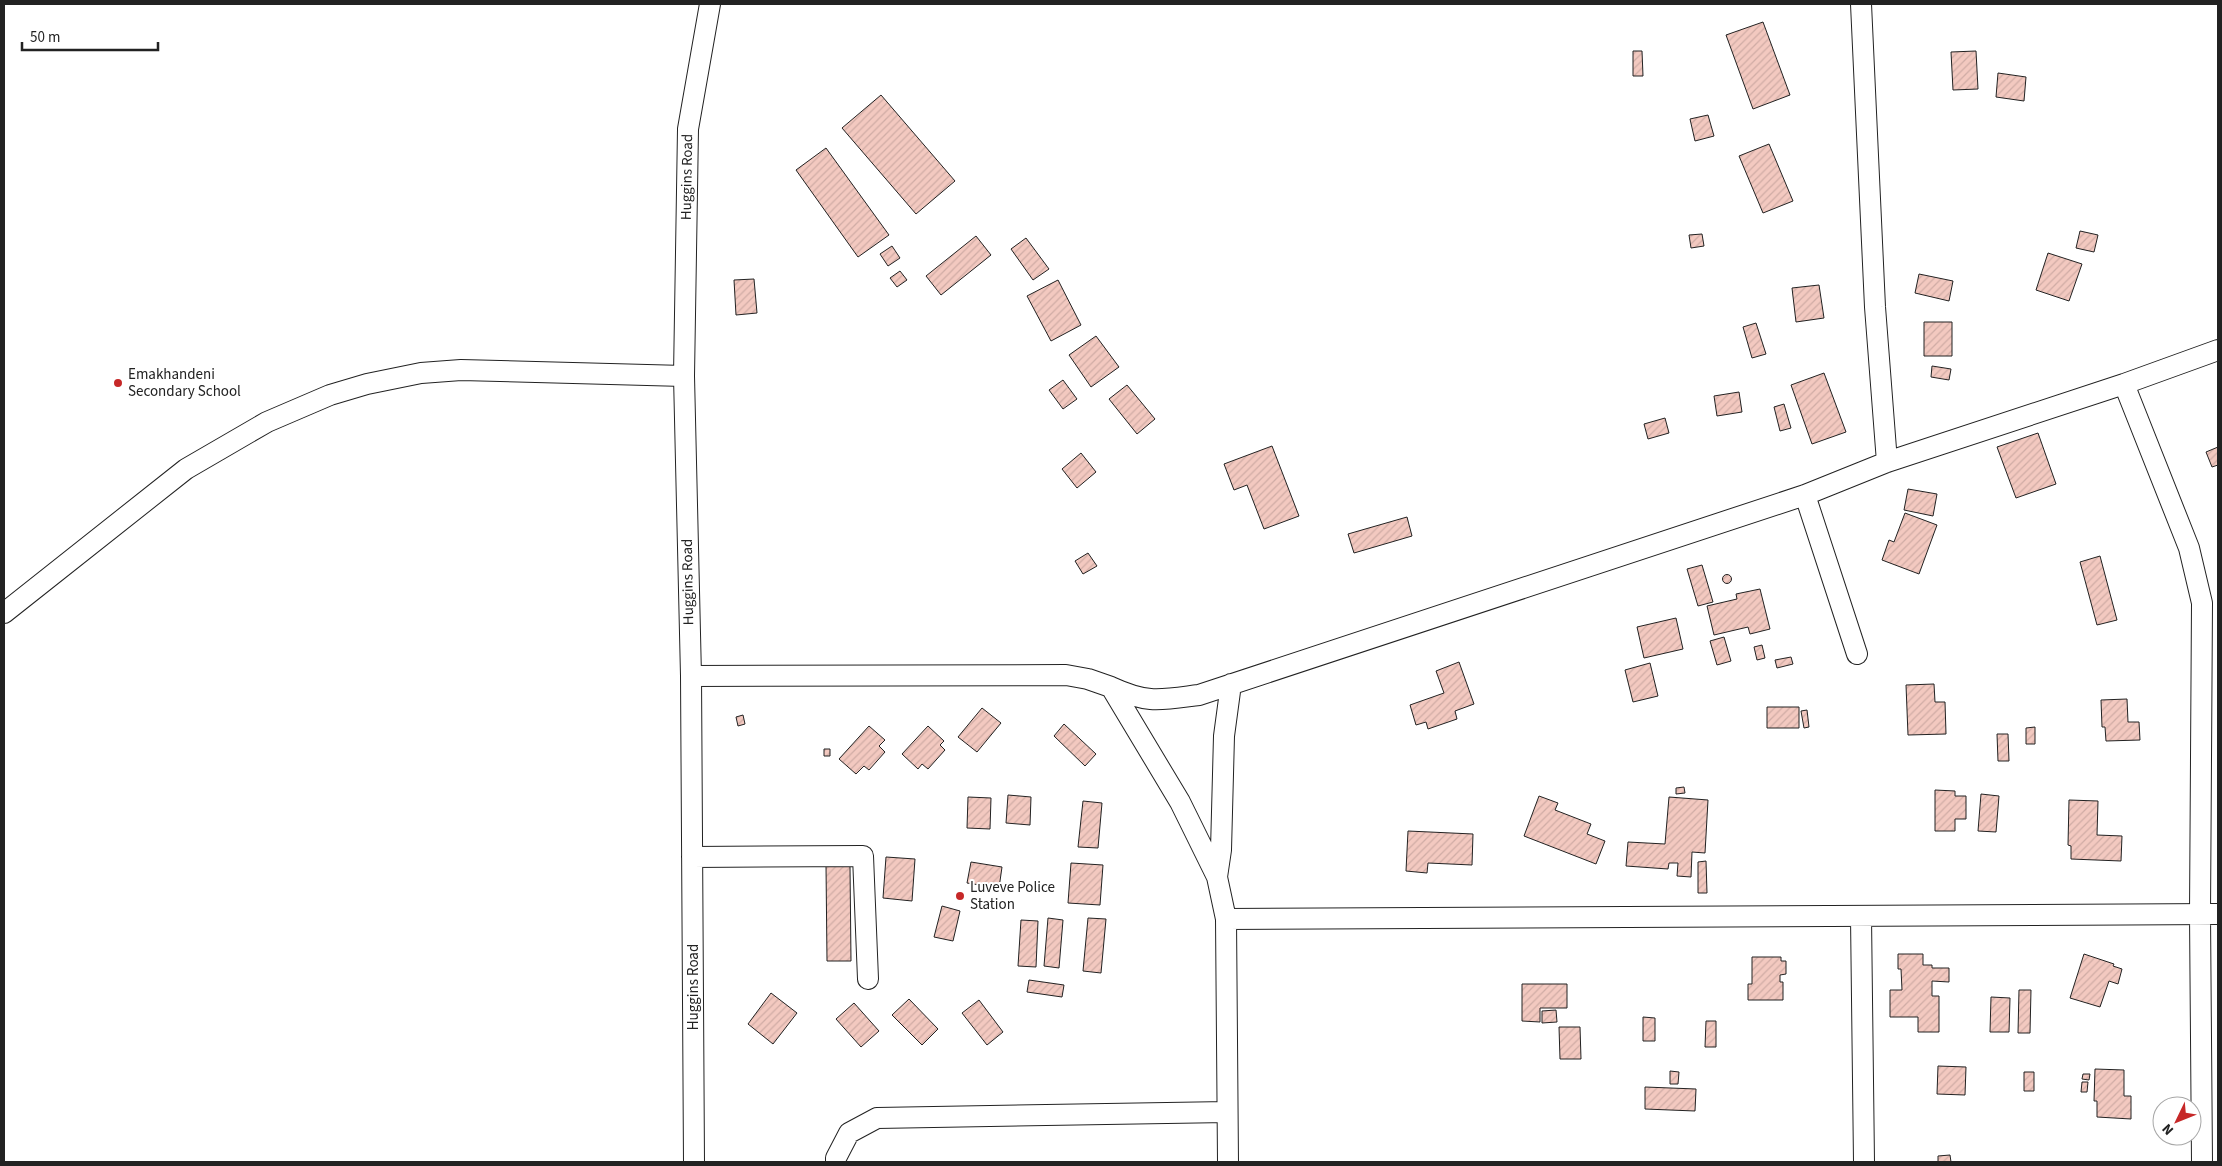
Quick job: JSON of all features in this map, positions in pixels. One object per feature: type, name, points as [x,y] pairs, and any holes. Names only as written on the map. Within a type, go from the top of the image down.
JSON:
[{"type":"street","name":"Huggins Road","points":[[694,1162],[690,676],[684,376],[688,129],[710,4]]},
{"type":"street","points":[[1861,4],[1875,307],[1887,462]]},
{"type":"street","points":[[690,676],[1066,675],[1088,679],[1132,697],[1153,701],[1199,695],[1805,495],[1887,462],[2124,384],[2218,350]]},
{"type":"street","points":[[4,613],[186,469],[268,422],[330,395],[367,384],[421,373],[461,370],[684,376]]},
{"type":"street","points":[[2124,384],[2189,548],[2202,604],[2209,914],[2202,1162]]},
{"type":"street","points":[[1805,495],[1857,654]]},
{"type":"street","points":[[1217,877],[1221,850],[1224,736],[1231,684]]},
{"type":"street","points":[[1111,687],[1180,802],[1217,877],[1226,919],[1228,1162]]},
{"type":"street","points":[[692,857],[863,856],[868,979]]},
{"type":"street","points":[[1226,919],[2209,914]]},
{"type":"street","points":[[1861,917],[1864,1162]]},
{"type":"street","points":[[836,1162],[836,1158],[849,1133],[877,1118],[1228,1112]]},
{"type":"building","points":[[1763,22],[1790,95],[1753,109],[1726,35]]},
{"type":"building","points":[[1633,51],[1642,51],[1643,76],[1633,76]]},
{"type":"building","points":[[1976,51],[1978,89],[1953,90],[1951,52]]},
{"type":"building","points":[[1998,73],[2026,77],[2024,101],[1996,97]]},
{"type":"building","points":[[881,95],[955,181],[916,214],[842,128]]},
{"type":"building","points":[[1708,115],[1714,136],[1695,141],[1690,119]]},
{"type":"building","points":[[1769,144],[1793,201],[1763,213],[1739,156]]},
{"type":"building","points":[[826,148],[889,235],[858,257],[796,170]]},
{"type":"building","points":[[2080,231],[2098,235],[2094,252],[2076,248]]},
{"type":"building","points":[[1702,234],[1704,246],[1691,248],[1689,235]]},
{"type":"building","points":[[976,236],[991,255],[941,295],[926,276]]},
{"type":"building","points":[[1026,238],[1049,269],[1033,280],[1011,249]]},
{"type":"building","points":[[892,246],[900,258],[888,266],[880,254]]},
{"type":"building","points":[[2048,253],[2082,264],[2069,301],[2036,290]]},
{"type":"building","points":[[900,271],[907,280],[897,287],[890,278]]},
{"type":"building","points":[[1919,274],[1953,281],[1949,301],[1915,293]]},
{"type":"building","points":[[754,279],[757,313],[736,315],[734,280]]},
{"type":"building","points":[[1058,280],[1081,325],[1051,341],[1027,296]]},
{"type":"building","points":[[1819,285],[1824,318],[1796,322],[1792,288]]},
{"type":"building","points":[[1924,322],[1952,322],[1952,356],[1924,356]]},
{"type":"building","points":[[1756,323],[1766,354],[1752,358],[1743,327]]},
{"type":"building","points":[[1096,336],[1119,367],[1091,387],[1069,355]]},
{"type":"building","points":[[1932,366],[1951,369],[1949,380],[1931,377]]},
{"type":"building","points":[[1824,373],[1846,432],[1812,444],[1791,385]]},
{"type":"building","points":[[1063,380],[1077,399],[1063,409],[1049,390]]},
{"type":"building","points":[[1127,385],[1155,419],[1137,434],[1109,399]]},
{"type":"building","points":[[1739,392],[1742,412],[1717,416],[1714,396]]},
{"type":"building","points":[[1784,404],[1791,428],[1780,431],[1774,407]]},
{"type":"building","points":[[1665,418],[1669,433],[1648,439],[1644,424]]},
{"type":"building","points":[[2038,433],[2056,484],[2016,498],[1997,447]]},
{"type":"building","points":[[1272,446],[1299,516],[1264,529],[1247,485],[1234,490],[1224,464]]},
{"type":"building","points":[[2218,447],[2218,465],[2212,467],[2206,452]]},
{"type":"building","points":[[1081,453],[1096,472],[1077,488],[1062,469]]},
{"type":"building","points":[[1908,489],[1937,494],[1933,516],[1904,510]]},
{"type":"building","points":[[1905,513],[1937,525],[1919,574],[1882,560],[1889,540],[1894,542]]},
{"type":"building","points":[[1407,517],[1412,536],[1354,553],[1348,534]]},
{"type":"building","points":[[1088,553],[1097,566],[1083,574],[1075,561]]},
{"type":"building","points":[[2100,556],[2117,620],[2097,625],[2080,562]]},
{"type":"building","points":[[1702,565],[1713,602],[1698,606],[1687,569]]},
{"type":"building","points":[[1727,574],[1732,579],[1727,584],[1722,579]]},
{"type":"building","points":[[1760,589],[1770,629],[1750,634],[1748,627],[1714,635],[1707,606],[1737,599],[1736,594]]},
{"type":"building","points":[[1676,618],[1683,649],[1644,658],[1637,627]]},
{"type":"building","points":[[1724,637],[1731,661],[1717,665],[1710,641]]},
{"type":"building","points":[[1762,645],[1765,658],[1757,660],[1754,647]]},
{"type":"building","points":[[1791,657],[1793,664],[1777,668],[1775,660]]},
{"type":"building","points":[[1459,662],[1474,704],[1455,711],[1457,719],[1428,729],[1426,722],[1416,725],[1410,705],[1444,693],[1436,671]]},
{"type":"building","points":[[1650,663],[1658,696],[1633,702],[1625,670]]},
{"type":"building","points":[[1934,684],[1935,702],[1945,702],[1946,734],[1908,735],[1906,685]]},
{"type":"building","points":[[2127,699],[2128,722],[2139,722],[2140,740],[2106,741],[2105,727],[2102,727],[2101,700]]},
{"type":"building","points":[[1767,707],[1799,707],[1799,728],[1767,728]]},
{"type":"building","points":[[982,708],[1001,723],[977,752],[958,737]]},
{"type":"building","points":[[1807,710],[1809,727],[1804,728],[1801,711]]},
{"type":"building","points":[[743,715],[745,724],[738,726],[736,717]]},
{"type":"building","points":[[1064,724],[1096,754],[1085,766],[1054,736]]},
{"type":"building","points":[[869,726],[885,740],[879,746],[885,752],[869,770],[864,766],[856,774],[839,759]]},
{"type":"building","points":[[928,726],[944,741],[940,745],[945,750],[928,769],[922,764],[918,769],[902,754]]},
{"type":"building","points":[[2035,727],[2035,744],[2026,744],[2026,728]]},
{"type":"building","points":[[1997,734],[2008,734],[2009,761],[1998,761]]},
{"type":"building","points":[[824,749],[830,749],[830,756],[824,756]]},
{"type":"building","points":[[1684,787],[1685,793],[1676,794],[1676,788]]},
{"type":"building","points":[[1935,790],[1955,791],[1955,796],[1966,796],[1966,819],[1955,819],[1955,831],[1935,831]]},
{"type":"building","points":[[1981,794],[1999,796],[1996,832],[1978,831]]},
{"type":"building","points":[[1008,795],[1031,797],[1030,825],[1006,823]]},
{"type":"building","points":[[1539,796],[1558,803],[1555,810],[1591,824],[1587,834],[1605,841],[1596,864],[1524,836]]},
{"type":"building","points":[[968,797],[991,798],[990,829],[967,828]]},
{"type":"building","points":[[1669,797],[1708,800],[1705,853],[1692,852],[1691,877],[1677,876],[1678,863],[1669,863],[1668,869],[1626,866],[1628,842],[1665,844]]},
{"type":"building","points":[[2069,800],[2098,801],[2097,835],[2122,836],[2121,861],[2071,859],[2071,846],[2068,845]]},
{"type":"building","points":[[1083,801],[1102,803],[1098,848],[1078,847]]},
{"type":"building","points":[[1408,831],[1473,834],[1472,865],[1428,863],[1427,873],[1406,871]]},
{"type":"building","points":[[886,857],[915,859],[912,901],[883,898]]},
{"type":"building","points":[[1706,861],[1707,893],[1698,893],[1698,862]]},
{"type":"building","points":[[971,862],[1002,867],[999,888],[967,883]]},
{"type":"building","points":[[1071,863],[1103,865],[1100,905],[1068,903]]},
{"type":"building","points":[[826,866],[850,866],[851,961],[827,961]]},
{"type":"building","points":[[942,906],[960,911],[953,941],[934,937]]},
{"type":"building","points":[[1048,918],[1063,920],[1059,968],[1044,966]]},
{"type":"building","points":[[1088,918],[1106,919],[1101,973],[1083,971]]},
{"type":"building","points":[[1021,920],[1038,921],[1036,967],[1018,966]]},
{"type":"building","points":[[1898,954],[1923,954],[1923,965],[1932,965],[1932,968],[1949,968],[1949,982],[1932,981],[1932,996],[1939,996],[1939,1032],[1918,1032],[1918,1017],[1890,1017],[1890,990],[1902,990],[1901,969],[1898,969]]},
{"type":"building","points":[[2084,954],[2114,964],[2113,966],[2122,969],[2118,984],[2109,981],[2100,1007],[2070,998]]},
{"type":"building","points":[[1752,957],[1781,957],[1781,961],[1786,961],[1786,974],[1780,975],[1780,982],[1783,982],[1783,1000],[1748,1000],[1748,984],[1752,984]]},
{"type":"building","points":[[1029,980],[1064,985],[1062,997],[1027,992]]},
{"type":"building","points":[[1522,984],[1567,984],[1567,1008],[1540,1008],[1540,1022],[1522,1021]]},
{"type":"building","points":[[2019,990],[2031,990],[2030,1033],[2018,1033]]},
{"type":"building","points":[[771,993],[797,1013],[773,1044],[748,1024]]},
{"type":"building","points":[[1991,997],[2010,998],[2009,1032],[1990,1032]]},
{"type":"building","points":[[909,999],[938,1029],[922,1045],[892,1015]]},
{"type":"building","points":[[979,1000],[1003,1032],[987,1045],[962,1013]]},
{"type":"building","points":[[854,1003],[879,1031],[861,1047],[836,1019]]},
{"type":"building","points":[[1556,1010],[1557,1022],[1542,1023],[1542,1011]]},
{"type":"building","points":[[1643,1017],[1655,1018],[1655,1041],[1643,1041]]},
{"type":"building","points":[[1706,1021],[1716,1021],[1716,1047],[1705,1047]]},
{"type":"building","points":[[1559,1027],[1580,1027],[1581,1059],[1560,1059]]},
{"type":"building","points":[[1938,1066],[1966,1067],[1965,1095],[1937,1094]]},
{"type":"building","points":[[2095,1069],[2124,1070],[2124,1096],[2131,1096],[2131,1119],[2097,1117],[2097,1101],[2094,1101]]},
{"type":"building","points":[[1670,1071],[1679,1072],[1678,1084],[1670,1084]]},
{"type":"building","points":[[2024,1072],[2034,1072],[2034,1091],[2024,1091]]},
{"type":"building","points":[[2083,1074],[2090,1074],[2089,1080],[2082,1079]]},
{"type":"building","points":[[2082,1082],[2088,1082],[2087,1092],[2081,1092]]},
{"type":"building","points":[[1645,1087],[1696,1089],[1695,1111],[1645,1109]]},
{"type":"building","points":[[1950,1155],[1951,1162],[1938,1162],[1938,1156]]},
{"type":"place","name":"Emakhandeni Secondary School","points":[[118,383]]},
{"type":"place","name":"Luveve Police Station","points":[[960,896]]}]
